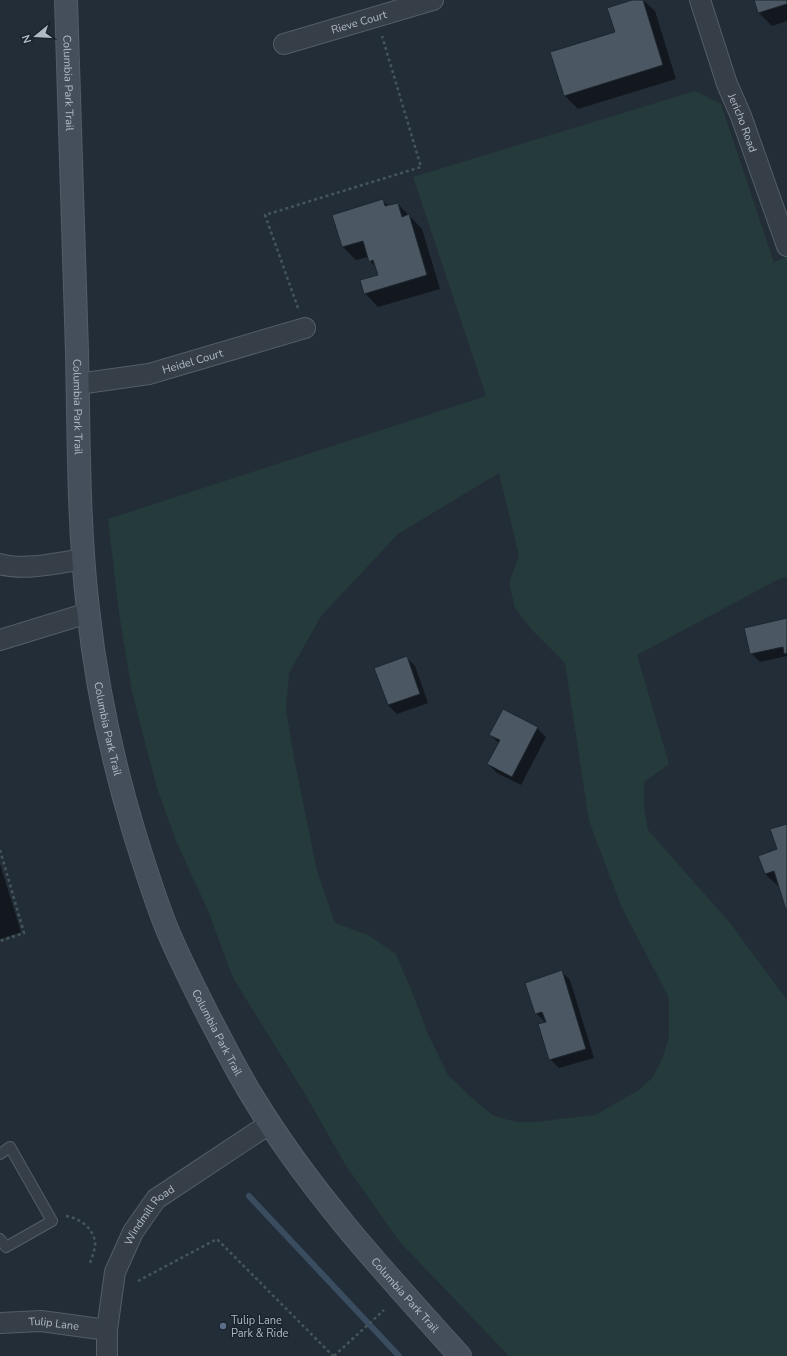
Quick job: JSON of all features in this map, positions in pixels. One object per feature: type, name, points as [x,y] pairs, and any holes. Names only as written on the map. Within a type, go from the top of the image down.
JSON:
[{"type":"main road","name":"Columbia Park Trail","points":[[66,0],[78,384],[79,496],[83,559],[88,613],[110,739],[123,794],[147,874],[167,928],[190,980],[237,1071],[269,1124],[334,1214],[460,1356]]},
{"type":"street","name":"Rieve Court","points":[[284,44],[432,0]]},
{"type":"street","name":"Jericho Road","points":[[700,0],[727,84],[741,116],[787,246]]},
{"type":"street","name":"Heidel Court","points":[[78,384],[149,374],[305,328]]},
{"type":"street","points":[[0,564],[8,566],[30,566],[83,559]]},
{"type":"street","points":[[0,640],[88,613]]},
{"type":"street","name":"Windmill Road","points":[[108,1356],[107,1330],[115,1272],[133,1232],[156,1199],[269,1124]]},
{"type":"street","name":"Tulip Lane","points":[[2,1319],[41,1321],[107,1330]]},
{"type":"lane","points":[[0,1154],[10,1147],[52,1221],[6,1247],[0,1239]]},
{"type":"path","points":[[305,328],[265,215],[421,167],[376,17]]},
{"type":"path","points":[[0,850],[24,933],[0,941]]},
{"type":"path","points":[[47,1212],[78,1219],[85,1224],[91,1232],[95,1242],[90,1263]]},
{"type":"path","points":[[138,1281],[217,1239],[334,1356],[384,1310]]},
{"type":"green space","points":[[695,91],[721,104],[774,263],[787,256],[787,577],[779,579],[637,655],[669,764],[644,782],[644,807],[648,830],[730,923],[787,1000],[787,1356],[509,1356],[399,1241],[345,1164],[305,1094],[233,978],[209,913],[176,841],[157,788],[132,692],[119,613],[108,519],[486,396],[413,177]],"holes":[[[499,473],[519,556],[509,583],[515,608],[532,630],[565,663],[589,821],[622,908],[669,998],[669,1037],[663,1057],[653,1077],[639,1090],[595,1115],[535,1122],[517,1122],[494,1116],[473,1099],[448,1075],[428,1034],[396,954],[368,935],[335,923],[317,871],[294,758],[286,709],[289,673],[321,616],[398,534]]]},
{"type":"building","points":[[632,0],[643,0],[663,65],[564,96],[550,52],[615,32],[607,8]]},
{"type":"building","points":[[754,0],[787,0],[787,4],[758,13]]},
{"type":"building","points":[[383,199],[385,206],[398,203],[402,217],[409,214],[427,275],[364,294],[360,280],[378,275],[373,260],[369,262],[363,241],[342,247],[332,215]]},
{"type":"building","points":[[787,618],[787,653],[784,654],[783,647],[750,654],[744,628]]},
{"type":"building","points":[[407,656],[420,694],[388,705],[374,668]]},
{"type":"building","points":[[503,709],[538,727],[512,777],[487,764],[500,740],[489,735]]},
{"type":"building","points":[[787,824],[786,910],[774,871],[765,874],[758,856],[777,849],[770,829]]},
{"type":"building","points":[[562,970],[586,1049],[549,1060],[538,1024],[546,1022],[542,1012],[535,1014],[525,983]]},
{"type":"waterway","points":[[249,1196],[399,1356]]},
{"type":"place","name":"Tulip Lane Park & Ride","points":[[223,1326]]}]
